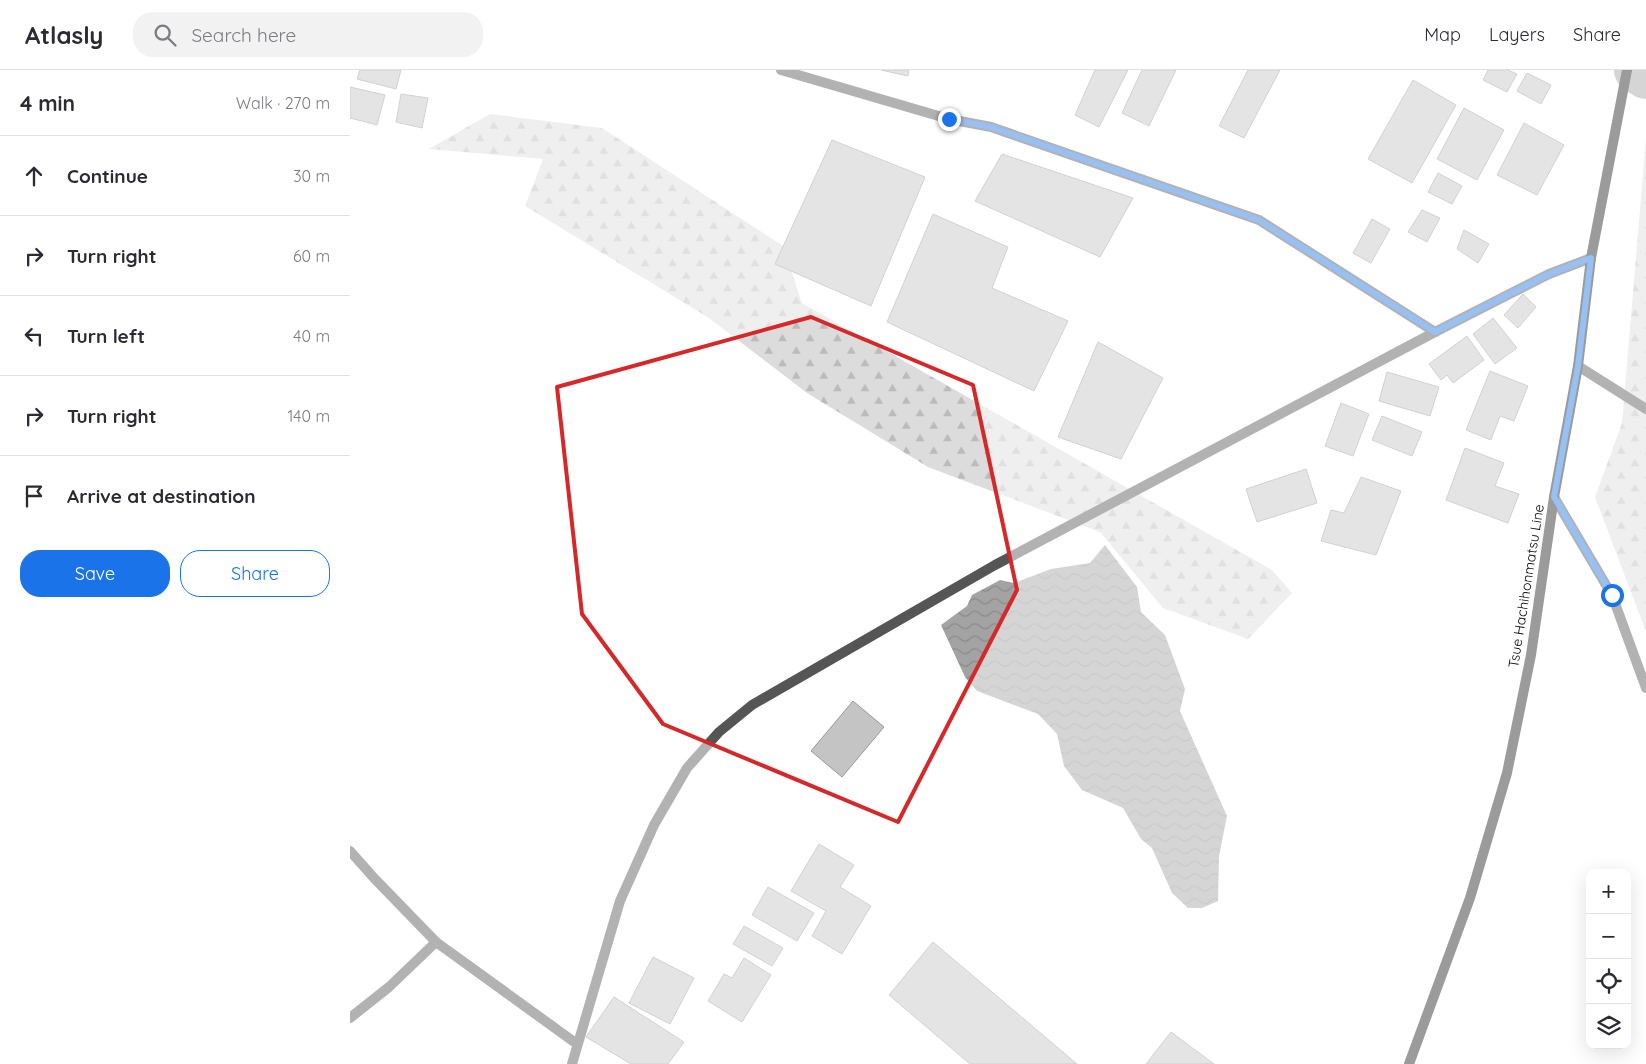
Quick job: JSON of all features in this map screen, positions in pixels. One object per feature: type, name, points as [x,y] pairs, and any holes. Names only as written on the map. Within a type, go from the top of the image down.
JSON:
[{"type":"main road","name":"Tsue Hachihonmatsu Line","points":[[1409,1064],[1470,898],[1507,773],[1531,655],[1554,497],[1578,366],[1591,258],[1627,70]]},
{"type":"street","points":[[782,70],[949,119],[991,127],[1259,220],[1435,332]]},
{"type":"street","points":[[572,1064],[620,901],[654,825],[686,768],[720,732],[745,710],[995,564],[1435,332],[1549,274],[1591,258]]},
{"type":"street","points":[[1578,366],[1646,409]]},
{"type":"street","points":[[1554,497],[1612,595],[1646,688]]},
{"type":"street","points":[[350,851],[436,942],[577,1044]]},
{"type":"street","points":[[350,1018],[389,987],[436,942]]},
{"type":"highlighted area","points":[[811,317],[973,385],[1017,590],[898,822],[663,724],[582,614],[557,387]]},
{"type":"green space","points":[[490,114],[602,128],[783,246],[802,303],[1272,570],[1292,593],[1248,639],[1163,608],[1100,532],[928,467],[807,393],[709,318],[525,206],[543,159],[429,149]]},
{"type":"green space","points":[[1646,138],[1646,632],[1595,497],[1622,423]]},
{"type":"water","points":[[1105,545],[1137,587],[1141,612],[1165,635],[1185,689],[1180,711],[1227,816],[1219,856],[1218,901],[1202,908],[1188,908],[1172,893],[1152,848],[1141,839],[1123,808],[1082,790],[1064,766],[1057,734],[1038,714],[977,691],[965,677],[941,625],[967,606],[972,595],[1000,580],[1014,583],[1051,569],[1090,563]]},
{"type":"building","points":[[360,70],[401,70],[396,89],[357,79]]},
{"type":"building","points":[[881,70],[909,70],[908,76]]},
{"type":"building","points":[[1095,70],[1128,70],[1099,127],[1075,115]]},
{"type":"building","points":[[1142,70],[1176,70],[1149,126],[1122,113]]},
{"type":"building","points":[[1248,70],[1280,70],[1244,138],[1219,126]]},
{"type":"building","points":[[1488,70],[1508,70],[1517,74],[1507,92],[1483,80]]},
{"type":"building","points":[[1527,73],[1551,85],[1541,104],[1517,91]]},
{"type":"building","points":[[1413,80],[1456,105],[1412,183],[1368,159]]},
{"type":"building","points":[[350,87],[385,95],[377,125],[350,118]]},
{"type":"building","points":[[401,94],[428,98],[422,128],[396,122]]},
{"type":"building","points":[[1464,108],[1504,130],[1477,180],[1437,159]]},
{"type":"building","points":[[1524,123],[1564,145],[1537,195],[1497,175]]},
{"type":"building","points":[[832,140],[925,177],[871,306],[775,264]]},
{"type":"building","points":[[1002,154],[1133,198],[1100,257],[975,201]]},
{"type":"building","points":[[1438,173],[1462,186],[1452,204],[1428,192]]},
{"type":"building","points":[[1422,210],[1440,218],[1427,242],[1408,232]]},
{"type":"building","points":[[933,214],[1008,247],[992,288],[1068,321],[1034,391],[887,322]]},
{"type":"building","points":[[1372,219],[1390,229],[1371,263],[1353,253]]},
{"type":"building","points":[[1464,230],[1489,244],[1478,263],[1457,249]]},
{"type":"building","points":[[1523,294],[1536,307],[1518,328],[1504,315]]},
{"type":"building","points":[[1493,318],[1517,348],[1495,364],[1473,334]]},
{"type":"building","points":[[1467,336],[1484,360],[1453,383],[1447,375],[1441,380],[1429,364]]},
{"type":"building","points":[[1098,342],[1163,378],[1121,459],[1058,437]]},
{"type":"building","points":[[1490,371],[1528,386],[1514,421],[1500,416],[1491,440],[1466,430]]},
{"type":"building","points":[[1387,372],[1439,387],[1430,416],[1379,401]]},
{"type":"building","points":[[1341,403],[1369,414],[1353,456],[1325,446]]},
{"type":"building","points":[[1382,416],[1422,432],[1412,456],[1372,440]]},
{"type":"building","points":[[1465,448],[1504,463],[1495,486],[1519,494],[1508,523],[1446,500]]},
{"type":"building","points":[[1306,469],[1317,503],[1257,522],[1246,489]]},
{"type":"building","points":[[1361,477],[1401,491],[1376,555],[1321,541],[1331,510],[1344,513]]},
{"type":"building","points":[[853,701],[884,727],[842,777],[811,751]]},
{"type":"building","points":[[819,844],[854,865],[840,887],[871,906],[842,954],[812,936],[826,911],[791,891]]},
{"type":"building","points":[[768,887],[814,913],[797,941],[752,915]]},
{"type":"building","points":[[744,926],[783,948],[772,966],[733,944]]},
{"type":"building","points":[[933,942],[1077,1064],[970,1064],[889,995]]},
{"type":"building","points":[[653,957],[694,978],[670,1024],[629,1003]]},
{"type":"building","points":[[744,958],[771,975],[742,1022],[708,1001],[724,974],[732,978]]},
{"type":"building","points":[[614,997],[684,1042],[668,1064],[631,1064],[586,1037]]},
{"type":"building","points":[[1171,1032],[1214,1064],[1146,1064]]},
{"type":"waterway","points":[[1637,70],[1646,76]]},
{"type":"route","points":[[949,119],[991,127],[1259,220],[1435,332],[1549,274],[1591,258],[1578,366],[1554,497],[1612,595]]}]
